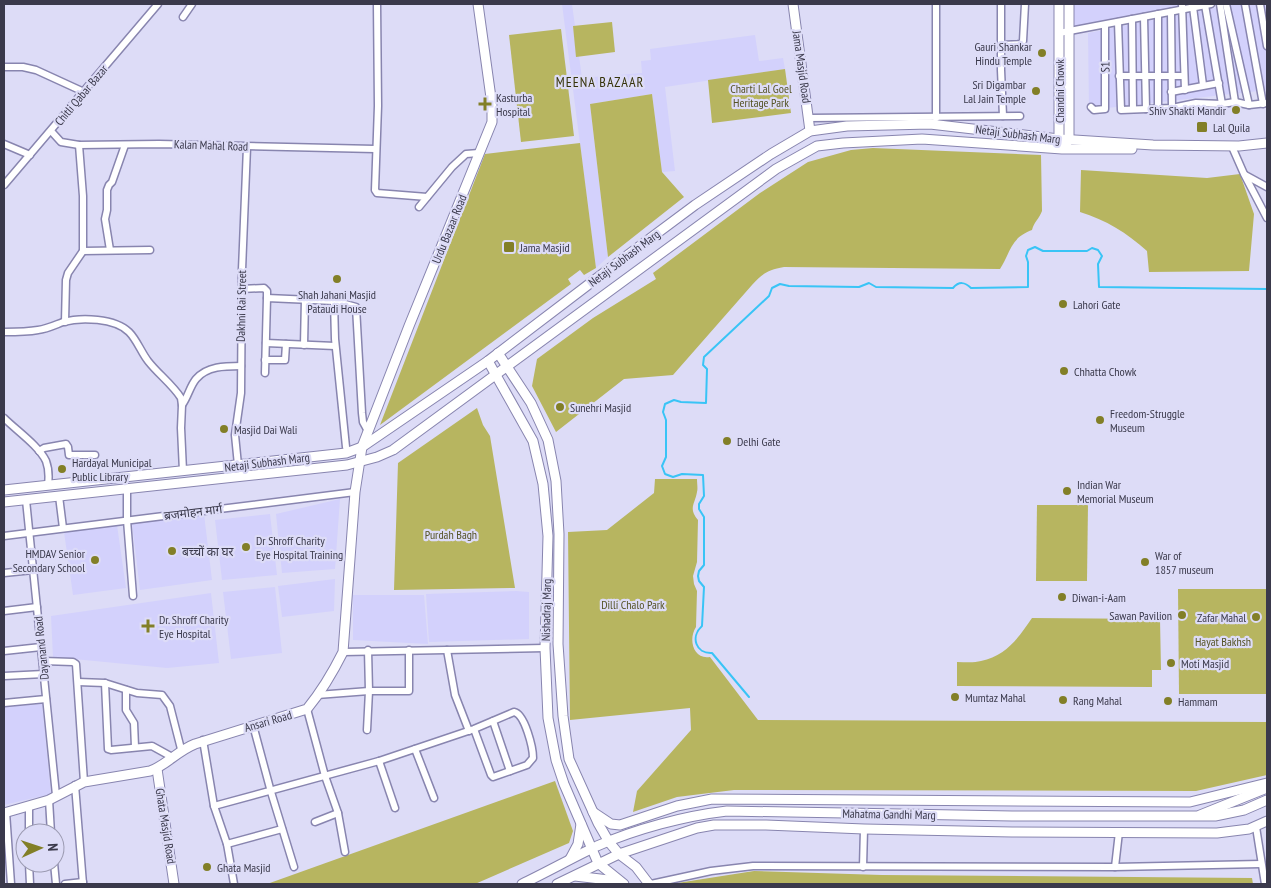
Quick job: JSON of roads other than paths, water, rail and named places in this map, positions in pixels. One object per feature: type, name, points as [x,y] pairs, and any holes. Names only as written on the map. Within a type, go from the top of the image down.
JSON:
[{"type":"main road","name":"Urdu Bazaar Road","points":[[362,447],[489,132],[493,114],[478,4]]},
{"type":"main road","name":"Jama Masjid Road","points":[[793,4],[810,131]]},
{"type":"main road","name":"Chandni Chowk","points":[[1059,4],[1064,33],[1068,140],[1062,150]]},
{"type":"main road","name":"Chandni Chowk","points":[[1062,150],[1059,140],[1064,33],[1068,4]]},
{"type":"main road","name":"Netaji Subhash Marg","points":[[4,490],[346,453],[362,447],[488,361],[696,205],[771,154],[810,131],[847,126],[936,120],[1059,140],[1154,145],[1267,145]]},
{"type":"main road","name":"Netaji Subhash Marg","points":[[4,502],[361,463],[393,450],[776,168],[816,146],[844,142],[924,139],[1062,150],[1233,149],[1267,145]]},
{"type":"main road","name":"Nishadraj Marg","points":[[498,353],[531,403],[548,440],[556,481],[558,644],[562,716],[569,759],[609,842],[618,854],[636,867],[650,884]]},
{"type":"main road","name":"Nishadraj Marg","points":[[488,361],[494,374],[519,413],[533,441],[543,484],[548,536],[545,648],[548,718],[556,760],[564,784],[598,863]]},
{"type":"main road","name":"Ansari Road","points":[[5,812],[52,798],[79,783],[157,769],[181,749],[203,740],[307,709],[343,652],[356,492],[362,447]]},
{"type":"main road","name":"Ghata Masjid Road","points":[[157,769],[174,884]]},
{"type":"main road","points":[[606,830],[658,811],[712,799],[1190,802],[1267,783]]},
{"type":"main road","points":[[1197,816],[1267,788]]},
{"type":"main road","name":"Mahatma Gandhi Marg","points":[[522,884],[592,849],[626,835],[694,816],[727,811],[1012,816],[1215,816],[1244,810],[1267,800]]},
{"type":"main road","points":[[658,811],[662,825]]},
{"type":"main road","points":[[593,812],[603,820],[616,825]]},
{"type":"main road","name":"Mahatma Gandhi Marg","points":[[557,884],[618,854],[697,828],[714,825],[766,824],[864,829],[1217,833],[1256,827],[1267,821]]},
{"type":"main road","points":[[598,822],[606,830],[615,834],[626,835]]},
{"type":"main road","points":[[568,861],[578,844],[581,823]]},
{"type":"main road","points":[[598,863],[622,883]]},
{"type":"main road","points":[[573,876],[622,883]]},
{"type":"street","name":"Chitli Qabar Bazar","points":[[4,185],[158,4]]},
{"type":"street","points":[[183,17],[192,4]]},
{"type":"street","points":[[377,4],[378,106],[375,149],[376,192],[428,197]]},
{"type":"street","points":[[936,4],[936,120]]},
{"type":"street","points":[[1001,4],[1003,116]]},
{"type":"street","points":[[1001,45],[1021,44],[1023,41],[1025,4]]},
{"type":"street","points":[[1064,33],[1171,12],[1182,6],[1193,7],[1208,4],[1222,104]]},
{"type":"street","points":[[1220,4],[1236,102]]},
{"type":"street","points":[[1226,4],[1249,105]]},
{"type":"street","points":[[1118,22],[1121,110],[1133,108],[1172,108],[1196,102],[1265,104],[1245,4]]},
{"type":"street","points":[[1260,4],[1267,46]]},
{"type":"street","points":[[1182,6],[1185,90]]},
{"type":"street","points":[[1193,7],[1203,86]]},
{"type":"street","points":[[1171,12],[1172,108]]},
{"type":"street","points":[[1158,14],[1158,108]]},
{"type":"street","points":[[1144,17],[1146,109]]},
{"type":"street","points":[[1132,19],[1133,108]]},
{"type":"street","name":"S1","points":[[1091,107],[1094,110],[1105,109],[1105,25]]},
{"type":"street","points":[[4,67],[23,67],[36,70],[84,92]]},
{"type":"street","points":[[1119,76],[1184,76]]},
{"type":"street","points":[[1171,92],[1220,83]]},
{"type":"street","points":[[808,118],[936,120],[1020,116]]},
{"type":"street","name":"Kalan Mahal Road","points":[[51,131],[61,142],[79,145],[294,146],[375,149]]},
{"type":"street","points":[[4,144],[30,155]]},
{"type":"street","points":[[65,322],[66,280],[68,273],[83,251],[79,145]]},
{"type":"street","points":[[110,250],[105,219],[107,190],[108,185],[112,182],[125,145]]},
{"type":"street","name":"Dakhni Rai Street","points":[[238,465],[235,435],[241,393],[241,289],[247,147]]},
{"type":"street","points":[[1233,149],[1267,218]]},
{"type":"street","points":[[419,207],[452,167],[466,154],[479,153]]},
{"type":"street","points":[[1244,174],[1267,188]]},
{"type":"street","points":[[83,251],[150,250]]},
{"type":"street","points":[[241,289],[264,288],[267,291],[265,373]]},
{"type":"street","points":[[267,298],[334,301],[356,307],[362,413],[368,431]]},
{"type":"street","points":[[304,345],[305,299]]},
{"type":"street","points":[[334,301],[335,346],[346,447]]},
{"type":"street","points":[[4,332],[36,331],[65,322],[96,319],[123,327],[129,332],[149,363],[178,393],[182,404],[183,471]]},
{"type":"street","points":[[266,343],[335,346]]},
{"type":"street","points":[[266,360],[285,360],[286,344]]},
{"type":"street","points":[[182,404],[188,396],[194,381],[199,377],[215,367],[241,366]]},
{"type":"street","points":[[4,418],[39,451],[45,460],[48,467],[48,485]]},
{"type":"street","points":[[39,451],[44,448],[66,444],[69,456],[95,455]]},
{"type":"street","points":[[126,489],[134,596]]},
{"type":"street","name":"ब्रजमोहन मार्ग","points":[[4,536],[356,492]]},
{"type":"street","points":[[59,496],[63,528]]},
{"type":"street","name":"Dayanand Road","points":[[26,500],[46,699],[52,798],[51,823]]},
{"type":"street","points":[[4,573],[33,570]]},
{"type":"street","points":[[4,611],[37,607]]},
{"type":"street","points":[[4,651],[41,647]]},
{"type":"street","points":[[343,652],[368,650],[545,648]]},
{"type":"street","points":[[367,730],[369,691],[368,650]]},
{"type":"street","points":[[317,695],[369,691],[409,691],[410,650]]},
{"type":"street","points":[[214,806],[379,761],[471,730],[514,712],[520,714],[528,735],[533,758],[527,765],[496,777],[490,776],[471,730],[455,695],[447,650]]},
{"type":"street","points":[[43,661],[75,662],[78,682],[79,783],[83,883],[65,884]]},
{"type":"street","points":[[4,676],[44,674]]},
{"type":"street","points":[[78,682],[105,683],[137,693],[160,694],[170,706],[181,749]]},
{"type":"street","points":[[105,683],[108,749],[152,746],[172,757]]},
{"type":"street","points":[[126,690],[126,710],[134,723],[135,747]]},
{"type":"street","points":[[4,703],[46,699]]},
{"type":"street","points":[[307,709],[338,813],[345,852]]},
{"type":"street","points":[[492,721],[510,771]]},
{"type":"street","points":[[253,724],[270,792],[294,867]]},
{"type":"street","points":[[203,740],[214,806],[227,844],[234,884]]},
{"type":"street","points":[[415,748],[434,798]]},
{"type":"street","points":[[379,761],[395,808]]},
{"type":"street","points":[[28,806],[29,823]]},
{"type":"street","points":[[5,812],[11,884]]},
{"type":"street","points":[[316,822],[338,813]]},
{"type":"street","points":[[1256,827],[1265,884]]},
{"type":"street","points":[[227,844],[282,828]]},
{"type":"street","points":[[863,867],[864,829]]},
{"type":"street","points":[[1115,867],[1119,832]]},
{"type":"street","points":[[650,884],[712,871],[753,866],[1115,867],[1261,864]]},
{"type":"waterway","points":[[749,697],[712,653],[702,651],[696,644],[696,635],[702,626],[704,587],[699,581],[698,576],[699,571],[704,565],[704,517],[699,509],[699,504],[704,496],[703,475],[682,474],[673,477],[665,474],[662,466],[666,457],[666,420],[663,412],[665,404],[674,400],[706,403],[707,369],[703,365],[704,357],[769,296],[772,288],[780,284],[789,286],[859,287],[869,283],[876,287],[953,288],[962,283],[971,288],[1028,287],[1028,262],[1026,256],[1028,250],[1035,247],[1043,251],[1087,251],[1092,248],[1098,250],[1102,256],[1098,264],[1099,287],[1267,289]]},
{"type":"place","name":"Gauri Shankar Hindu Temple","points":[[1042,53]]},
{"type":"place","name":"Sri Digambar Lal Jain Temple","points":[[1036,91]]},
{"type":"place","name":"Kasturba Hospital","points":[[485,104]]},
{"type":"place","name":"Shiv Shakti Mandir","points":[[1236,110]]},
{"type":"place","name":"Lal Quila","points":[[1202,127]]},
{"type":"place","name":"Jama Masjid","points":[[509,247]]},
{"type":"place","name":"Shah Jahani Masjid Pataudi House","points":[[337,279]]},
{"type":"place","name":"Lahori Gate","points":[[1063,304]]},
{"type":"place","name":"Chhatta Chowk","points":[[1064,371]]},
{"type":"place","name":"Sunehri Masjid","points":[[560,407]]},
{"type":"place","name":"Freedom-Struggle Museum","points":[[1100,420]]},
{"type":"place","name":"Masjid Dai Wali","points":[[224,429]]},
{"type":"place","name":"Delhi Gate","points":[[727,441]]},
{"type":"place","name":"Hardayal Municipal Public Library","points":[[62,469]]},
{"type":"place","name":"Indian War Memorial Museum","points":[[1067,491]]},
{"type":"place","name":"Dr Shroff Charity Eye Hospital Training","points":[[246,547]]},
{"type":"place","name":"बच्चों का घर","points":[[172,551]]},
{"type":"place","name":"HMDAV Senior Secondary School","points":[[95,560]]},
{"type":"place","name":"War of 1857 museum","points":[[1145,562]]},
{"type":"place","name":"Diwan-i-Aam","points":[[1062,597]]},
{"type":"place","name":"Sawan Pavilion","points":[[1182,615]]},
{"type":"place","name":"Zafar Mahal","points":[[1256,617]]},
{"type":"place","name":"Dr. Shroff Charity Eye Hospital","points":[[148,626]]},
{"type":"place","name":"Moti Masjid","points":[[1171,663]]},
{"type":"place","name":"Mumtaz Mahal","points":[[955,697]]},
{"type":"place","name":"Rang Mahal","points":[[1063,700]]},
{"type":"place","name":"Hammam","points":[[1168,701]]},
{"type":"place","name":"Ghata Masjid","points":[[207,867]]},
{"type":"district","name":"MEENA BAZAAR","points":[[600,82]]},
{"type":"park label","name":"Charti Lal Goel Heritage Park","points":[[761,95]]},
{"type":"park label","name":"Purdah Bagh","points":[[451,534]]},
{"type":"park label","name":"Dilli Chalo Park","points":[[633,604]]},
{"type":"park label","name":"Hayat Bakhsh","points":[[1223,641]]}]
